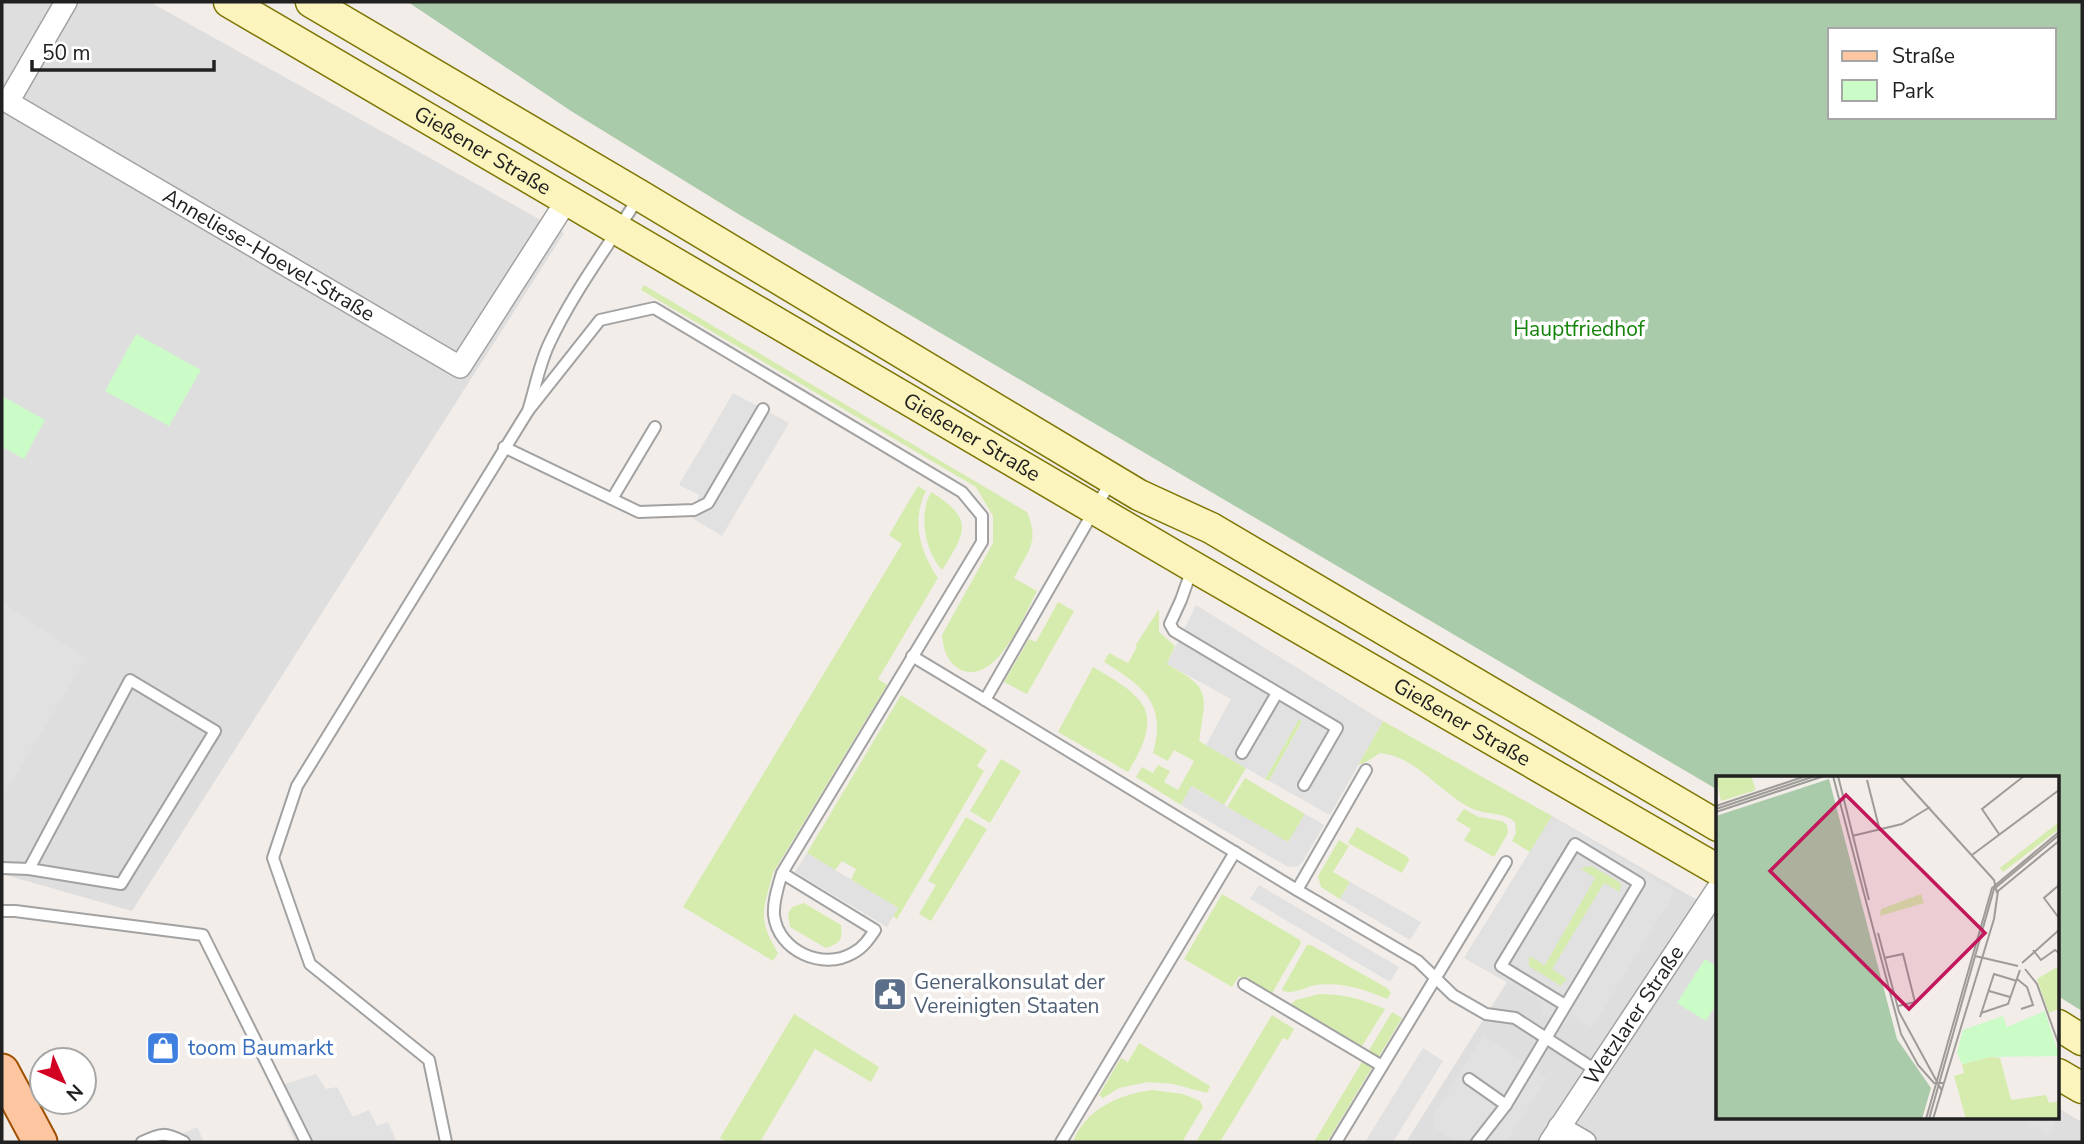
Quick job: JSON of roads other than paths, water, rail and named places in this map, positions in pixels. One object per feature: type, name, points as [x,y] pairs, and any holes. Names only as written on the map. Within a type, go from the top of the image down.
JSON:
[{"type":"main road","name":"Gießener Straße","points":[[229,2],[1192,566],[1716,869]]},
{"type":"main road","name":"Gießener Straße","points":[[311,2],[1139,495],[1211,528],[1716,825]]},
{"type":"main road","points":[[2060,1026],[2082,1040]]},
{"type":"main road","points":[[2,1071],[40,1142]]},
{"type":"street","name":"Anneliese-Hoevel-Straße","points":[[66,2],[8,102],[460,367],[567,200]]},
{"type":"street","name":"Wetzlarer Straße","points":[[1555,1135],[1716,891]]},
{"type":"street","points":[[1555,1135],[1585,1142]]},
{"type":"lane","points":[[528,411],[548,346],[597,258],[639,195]]},
{"type":"lane","points":[[446,1142],[429,1060],[310,964],[273,858],[297,786],[504,447],[528,411],[600,320],[654,308],[962,492],[982,516],[982,542],[782,873],[774,900],[774,917],[780,935],[789,945],[811,958],[839,960],[861,948],[875,930],[782,873]]},
{"type":"lane","points":[[504,447],[639,512],[694,510],[708,503],[763,409]]},
{"type":"lane","points":[[612,499],[655,427]]},
{"type":"lane","points":[[985,700],[1112,479]]},
{"type":"lane","points":[[1192,566],[1170,624],[1174,631],[1336,728],[1304,785]]},
{"type":"lane","points":[[912,656],[1297,891],[1418,961],[1453,995],[1486,1014],[1515,1018],[1597,1071]]},
{"type":"lane","points":[[2,868],[29,869],[121,884],[215,731],[130,680],[29,869]]},
{"type":"lane","points":[[1242,753],[1277,693]]},
{"type":"lane","points":[[1297,891],[1366,770]]},
{"type":"lane","points":[[1477,1142],[1506,1105],[1639,883],[1575,844],[1501,967],[1565,1005]]},
{"type":"lane","points":[[1061,1142],[1235,852]]},
{"type":"lane","points":[[1336,1142],[1506,862]]},
{"type":"lane","points":[[2,911],[203,935],[306,1142]]},
{"type":"lane","points":[[1244,984],[1382,1066]]},
{"type":"lane","points":[[1469,1079],[1506,1105]]},
{"type":"lane","points":[[142,1142],[159,1134],[171,1135],[184,1142]]},
{"type":"place","name":"Generalkonsulat der Vereinigten Staaten","points":[[890,994]]},
{"type":"place","name":"toom Baumarkt","points":[[163,1048]]},
{"type":"park label","name":"Hauptfriedhof","points":[[1579,329]]}]
